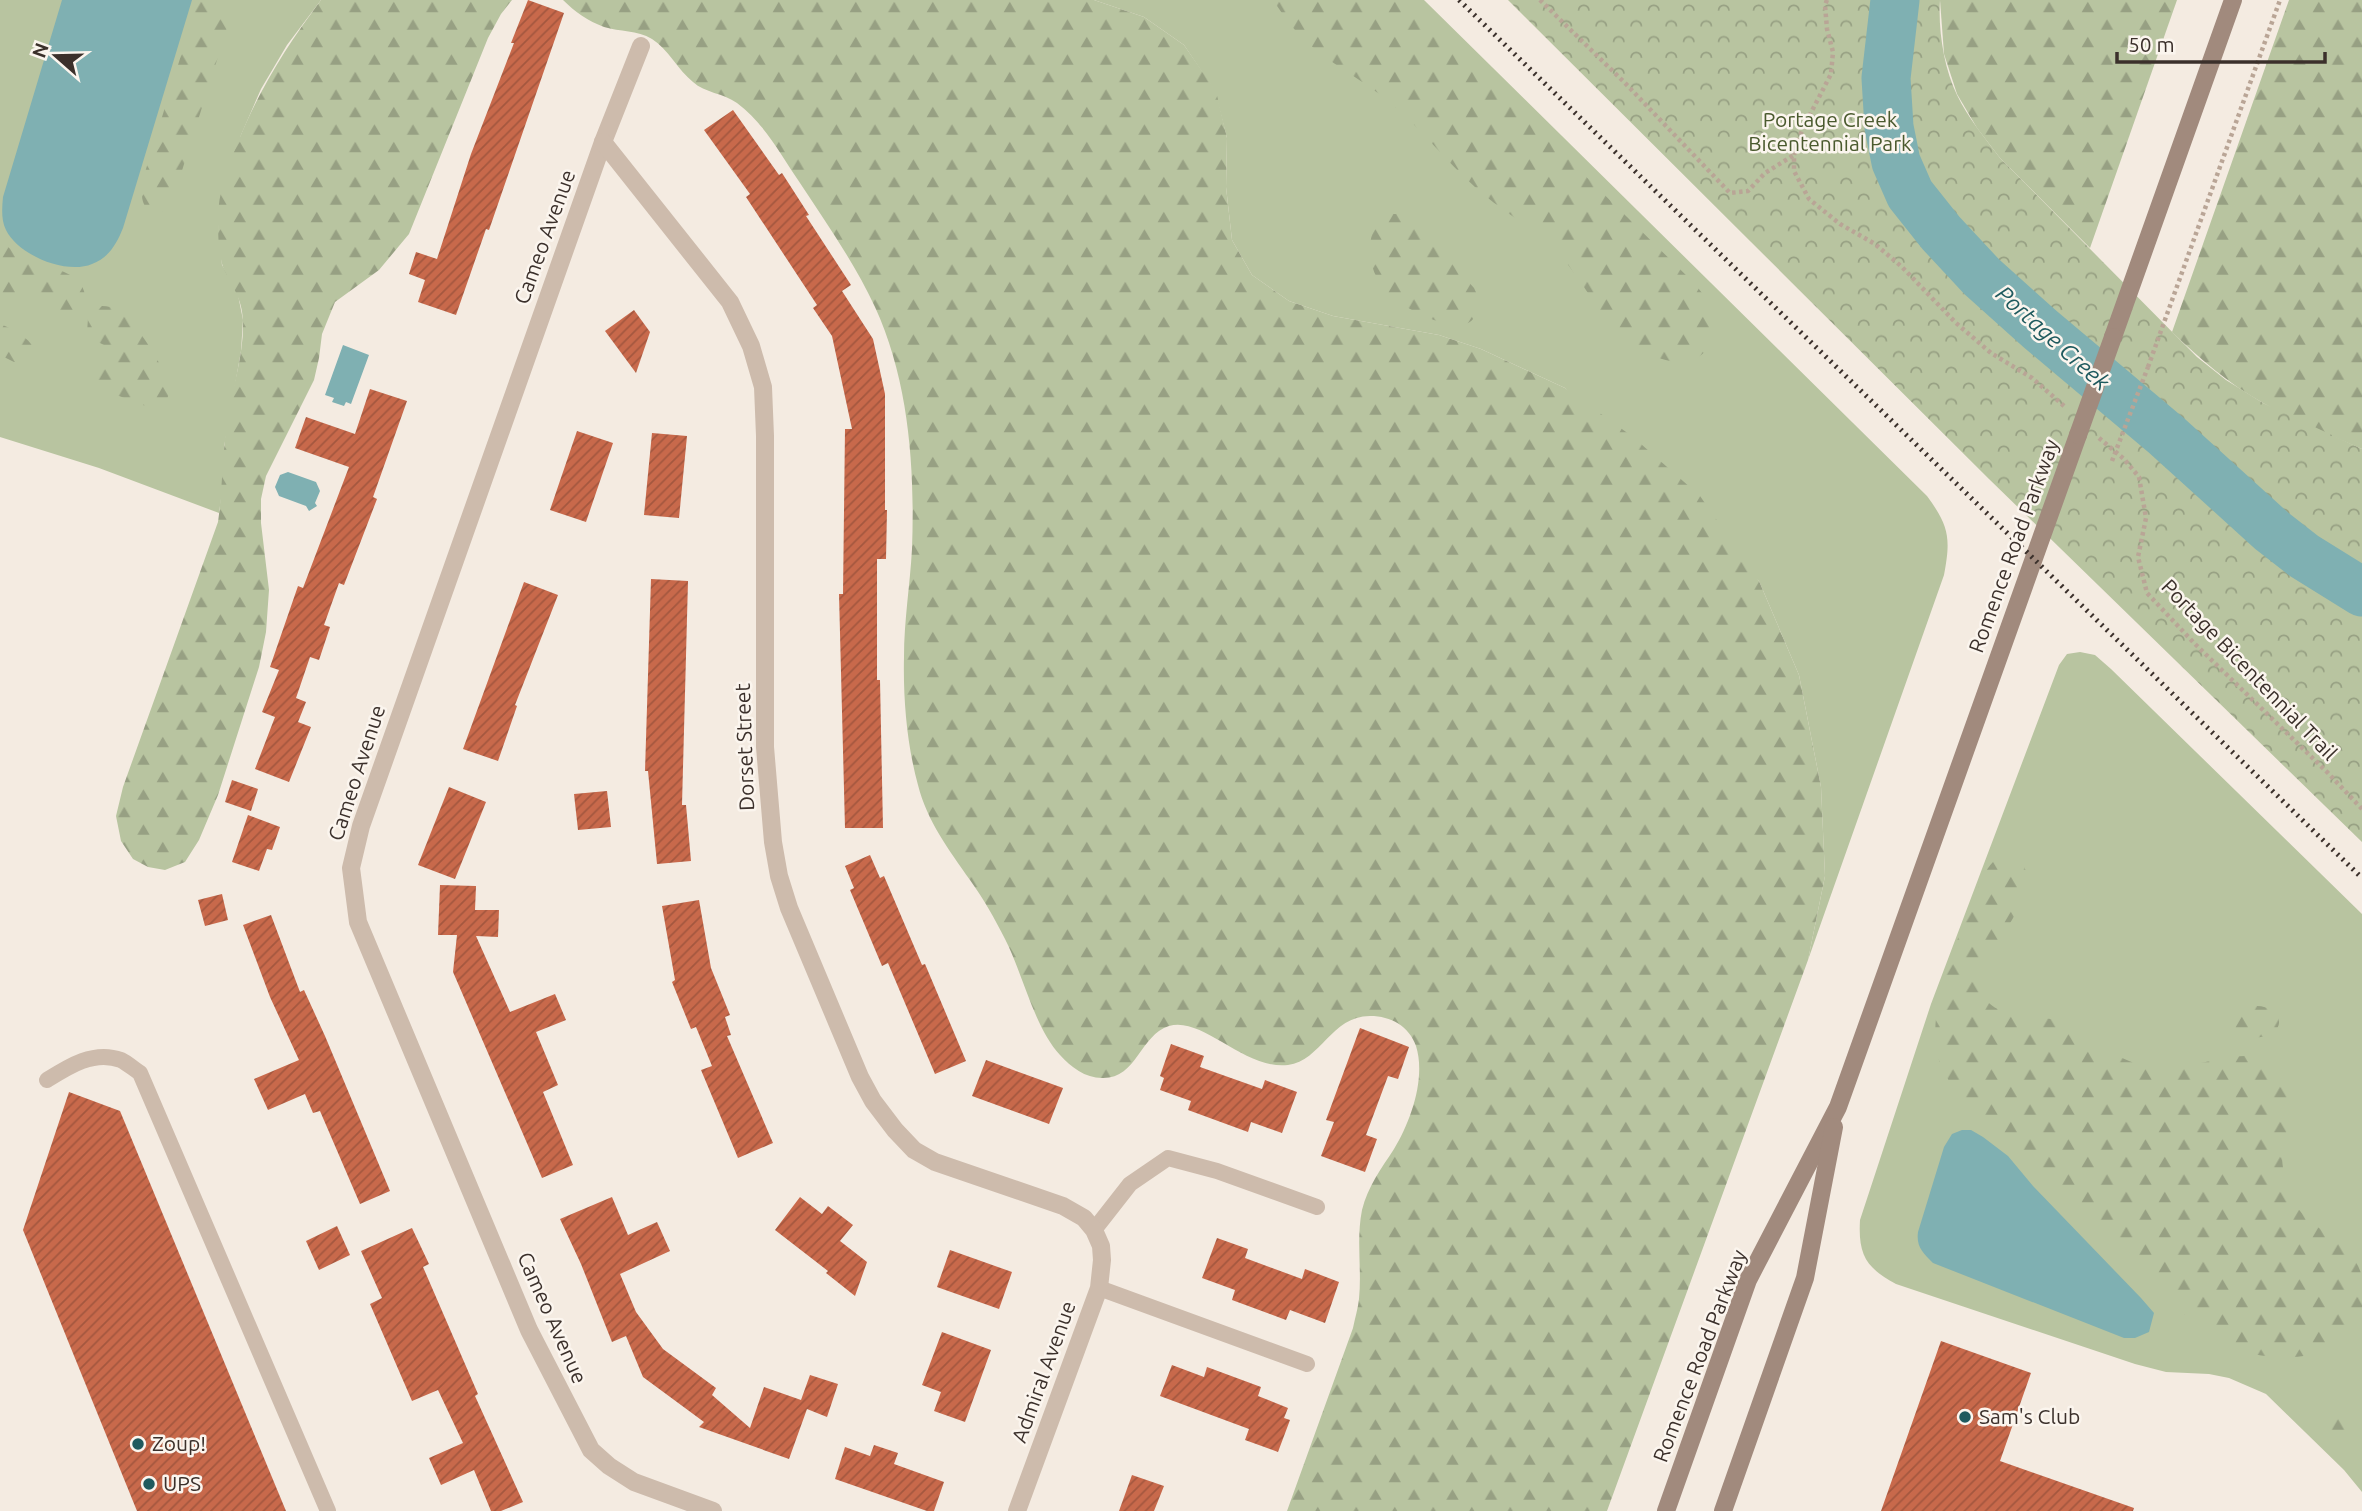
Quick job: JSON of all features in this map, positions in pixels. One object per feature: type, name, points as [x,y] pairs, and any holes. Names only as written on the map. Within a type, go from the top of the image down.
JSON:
[{"type":"street","name":"Romence Road Parkway","points":[[1666,1511],[1748,1280],[1838,1107],[2086,434],[2113,337],[2233,0]]},
{"type":"street","name":"Cameo Avenue","points":[[641,46],[603,142],[361,826],[351,869],[358,922],[529,1330],[591,1450],[634,1482],[713,1511]]},
{"type":"street","name":"Dorset Street","points":[[603,142],[730,302],[751,346],[763,387],[765,747],[773,842],[779,876],[789,908],[860,1077],[881,1111],[914,1150],[935,1162],[1063,1206],[1084,1218],[1098,1238]]},
{"type":"street","name":"Romence Road Parkway","points":[[1723,1511],[1805,1278],[1838,1107]]},
{"type":"street","name":"Admiral Avenue","points":[[1017,1511],[1099,1288],[1102,1259],[1098,1238]]},
{"type":"lane","points":[[47,1080],[71,1065],[96,1057],[120,1060],[140,1073],[328,1511]]},
{"type":"lane","points":[[1098,1238],[1130,1184],[1168,1158],[1217,1171],[1317,1207]]},
{"type":"lane","points":[[1099,1288],[1307,1364]]},
{"type":"path","points":[[1539,0],[1625,83],[1730,193],[1748,191],[1765,173],[1794,155]]},
{"type":"path","points":[[1827,0],[1827,29],[1833,52],[1831,74],[1802,130],[1794,155],[1794,171],[1809,199],[1840,224],[1875,244],[1902,267],[1956,323],[1991,353],[2032,378],[2073,414]]},
{"type":"path","points":[[2112,461],[2280,0]]},
{"type":"path","name":"Portage Bicentennial Trail","points":[[2086,434],[2124,459],[2139,477],[2146,518],[2138,557],[2147,593],[2362,809]]},
{"type":"green space","points":[[0,0],[321,0],[287,45],[261,89],[241,135],[218,224],[222,265],[237,290],[243,320],[241,351],[224,447],[224,478],[219,513],[99,468],[0,437]]},
{"type":"green space","points":[[198,0],[236,0],[173,199],[165,210],[154,214],[144,205],[142,182]]},
{"type":"green space","points":[[321,0],[512,0],[488,38],[409,234],[379,270],[335,302],[322,334],[314,380],[266,476],[261,499],[261,523],[269,590],[266,632],[259,667],[218,795],[199,840],[185,862],[165,870],[148,867],[133,859],[121,841],[116,816],[123,787],[218,522],[226,429],[243,333],[239,299],[223,267],[221,257],[218,213],[221,192],[234,152],[255,104],[285,51]]},
{"type":"green space","points":[[563,0],[1094,0],[1144,17],[1184,45],[1216,91],[1227,138],[1226,187],[1232,240],[1252,275],[1289,301],[1333,316],[1439,335],[1481,349],[1565,388],[1633,437],[1700,496],[1759,581],[1799,675],[1821,787],[1825,876],[1808,960],[1607,1511],[1287,1511],[1353,1328],[1359,1299],[1359,1232],[1362,1210],[1375,1178],[1400,1138],[1415,1099],[1419,1058],[1413,1039],[1404,1028],[1392,1020],[1370,1016],[1345,1023],[1309,1056],[1288,1065],[1256,1060],[1210,1035],[1182,1025],[1169,1026],[1159,1031],[1123,1072],[1114,1076],[1096,1078],[1084,1074],[1060,1055],[1043,1030],[997,924],[933,823],[914,770],[906,722],[904,673],[913,518],[911,456],[896,365],[875,307],[829,226],[755,119],[732,100],[698,86],[652,39],[598,25]]},
{"type":"green space","points":[[1094,0],[1424,0],[1927,496],[1940,516],[1946,533],[1944,575],[1808,960],[1825,876],[1821,787],[1799,675],[1759,581],[1565,388],[1481,349],[1439,335],[1333,316],[1289,301],[1252,275],[1232,240],[1226,187],[1227,138],[1215,91],[1184,45],[1144,17]]},
{"type":"green space","points":[[1273,0],[1407,0],[1696,285],[1710,304],[1715,317],[1715,331],[1710,345],[1694,360],[1676,362],[1651,355],[1627,340],[1604,315],[1563,258],[1551,246],[1475,187],[1392,104],[1306,41],[1292,27]]},
{"type":"green space","name":"Portage Creek Bicentennial Park","points":[[1508,0],[1940,0],[1943,49],[1952,84],[1966,112],[2000,158],[2197,357],[2226,380],[2263,403],[2362,449],[2362,842],[1989,479]]},
{"type":"green space","points":[[1940,0],[2177,0],[2090,248],[2000,158],[1977,128],[1957,94],[1944,54]]},
{"type":"green space","points":[[2289,0],[2362,0],[2362,449],[2287,416],[2250,396],[2193,352],[2172,332]]},
{"type":"green space","points":[[1391,214],[1401,214],[1413,220],[1474,288],[1478,311],[1467,324],[1450,326],[1422,315],[1399,302],[1381,285],[1371,262],[1370,242],[1375,228]]},
{"type":"green space","points":[[0,239],[22,257],[60,270],[77,280],[85,296],[79,307],[67,313],[28,297],[0,302]]},
{"type":"green space","points":[[102,306],[116,309],[125,316],[142,335],[157,359],[169,390],[166,401],[159,409],[107,391],[88,375],[95,364],[110,361],[116,355],[114,350],[92,339],[87,333],[88,318]]},
{"type":"green space","points":[[2,325],[28,340],[34,351],[28,363],[14,362],[0,355]]},
{"type":"green space","points":[[2080,652],[2095,655],[2111,669],[2362,914],[2362,1492],[2344,1470],[2266,1394],[2229,1378],[2166,1372],[2135,1364],[1896,1284],[1871,1266],[1863,1251],[1860,1220],[1931,1004],[2059,665],[2067,654]]},
{"type":"green space","points":[[2006,853],[2016,854],[2026,872],[2025,891],[2017,911],[1983,969],[1981,987],[1988,1002],[2012,1014],[2058,1021],[2124,1059],[2148,1066],[2175,1066],[2250,1056],[2268,1061],[2288,1076],[2294,1096],[2282,1154],[2290,1196],[2306,1217],[2351,1255],[2362,1278],[2362,1321],[2354,1334],[2342,1343],[2312,1355],[2279,1357],[2249,1353],[2215,1336],[2184,1314],[1963,1102],[1939,1060],[1935,1039],[1936,1017],[1947,970],[1980,883],[1990,865]]},
{"type":"green space","points":[[2257,1006],[2275,1013],[2279,1025],[2267,1036],[2238,1036],[2232,1027],[2235,1019]]},
{"type":"green space","points":[[2328,1411],[2341,1415],[2350,1424],[2351,1436],[2342,1447],[2329,1443],[2320,1433],[2319,1422]]},
{"type":"water","points":[[62,0],[192,0],[123,228],[108,254],[81,267],[57,265],[32,255],[12,239],[4,226],[2,214],[3,197]]},
{"type":"water","points":[[343,345],[369,355],[351,404],[346,402],[344,406],[332,402],[334,398],[325,395]]},
{"type":"water","points":[[288,472],[316,482],[320,491],[315,503],[317,506],[309,511],[306,506],[279,496],[275,487],[280,475]]},
{"type":"water","points":[[1971,1130],[2008,1156],[2033,1186],[2141,1298],[2154,1313],[2149,1332],[2135,1338],[2124,1338],[1933,1263],[1926,1256],[1919,1246],[1918,1232],[1944,1147],[1952,1134]]},
{"type":"building","points":[[528,0],[564,13],[489,230],[486,229],[456,315],[418,302],[425,280],[409,274],[416,252],[437,259],[471,154]]},
{"type":"building","points":[[733,110],[779,175],[782,173],[809,215],[806,216],[851,285],[842,291],[873,339],[885,394],[886,559],[877,559],[877,680],[880,680],[883,828],[845,828],[839,594],[843,594],[845,429],[852,429],[832,336],[813,308],[817,305],[746,197],[750,194],[704,130]]},
{"type":"building","points":[[634,310],[650,332],[636,373],[605,331]]},
{"type":"building","points":[[370,389],[407,401],[373,497],[377,499],[344,585],[339,583],[324,625],[330,627],[319,660],[310,657],[296,698],[306,702],[298,722],[311,727],[289,782],[255,769],[275,717],[262,712],[279,670],[270,667],[298,586],[303,588],[349,467],[295,448],[306,417],[355,434]]},
{"type":"building","points":[[577,431],[613,443],[586,522],[550,510]]},
{"type":"building","points":[[652,433],[687,436],[679,518],[644,515]]},
{"type":"building","points":[[651,579],[688,581],[682,805],[686,805],[691,861],[657,864],[648,771],[645,771]]},
{"type":"building","points":[[524,582],[558,595],[515,705],[517,706],[498,761],[463,749]]},
{"type":"building","points":[[232,780],[258,789],[251,811],[225,802]]},
{"type":"building","points":[[449,787],[486,802],[455,879],[418,865]]},
{"type":"building","points":[[607,791],[611,827],[578,830],[574,794]]},
{"type":"building","points":[[248,815],[280,827],[272,850],[267,849],[259,871],[232,862]]},
{"type":"building","points":[[870,855],[880,878],[884,876],[966,1061],[935,1074],[888,963],[882,966],[850,890],[854,888],[845,866]]},
{"type":"building","points":[[440,885],[476,886],[475,910],[499,910],[498,937],[476,936],[510,1012],[555,994],[566,1020],[536,1032],[558,1085],[543,1092],[573,1165],[542,1178],[453,972],[457,935],[438,935]]},
{"type":"building","points":[[222,894],[228,920],[205,926],[198,900]]},
{"type":"building","points":[[699,900],[711,968],[730,1015],[725,1017],[731,1035],[727,1036],[773,1143],[738,1158],[701,1070],[712,1066],[696,1027],[691,1029],[672,982],[675,980],[662,906]]},
{"type":"building","points":[[271,915],[300,992],[304,990],[325,1036],[390,1191],[360,1204],[320,1111],[313,1113],[305,1094],[268,1110],[254,1079],[299,1060],[270,997],[243,925]]},
{"type":"building","points":[[1360,1028],[1409,1047],[1398,1079],[1388,1076],[1366,1135],[1377,1139],[1365,1172],[1321,1156],[1334,1122],[1326,1120]]},
{"type":"building","points":[[1171,1044],[1204,1056],[1200,1067],[1262,1089],[1265,1080],[1297,1092],[1282,1133],[1251,1122],[1248,1132],[1188,1110],[1191,1101],[1160,1090],[1164,1078],[1160,1076]]},
{"type":"building","points":[[986,1060],[1063,1088],[1049,1124],[972,1096]]},
{"type":"building","points":[[69,1092],[120,1111],[286,1511],[137,1511],[23,1230]]},
{"type":"building","points":[[612,1197],[628,1235],[657,1222],[670,1251],[620,1274],[636,1312],[663,1349],[716,1388],[712,1395],[750,1428],[764,1387],[801,1400],[810,1375],[838,1384],[827,1417],[807,1409],[789,1459],[699,1427],[704,1422],[643,1377],[626,1336],[612,1342],[560,1219]]},
{"type":"building","points":[[800,1197],[822,1214],[828,1206],[853,1225],[840,1241],[867,1262],[855,1296],[826,1273],[828,1271],[775,1230]]},
{"type":"building","points":[[337,1226],[350,1255],[319,1270],[306,1241]]},
{"type":"building","points":[[412,1228],[429,1264],[423,1267],[478,1394],[475,1396],[523,1502],[501,1511],[491,1511],[474,1470],[441,1485],[429,1458],[463,1443],[438,1390],[412,1401],[370,1304],[382,1298],[361,1251]]},
{"type":"building","points":[[1217,1238],[1248,1249],[1245,1258],[1302,1279],[1305,1269],[1339,1282],[1325,1323],[1290,1310],[1286,1320],[1232,1300],[1235,1290],[1202,1278]]},
{"type":"building","points":[[950,1250],[1012,1272],[999,1309],[937,1287]]},
{"type":"building","points":[[942,1332],[991,1350],[965,1422],[934,1411],[941,1392],[922,1385]]},
{"type":"building","name":"Sam's Club","points":[[1941,1341],[2031,1373],[2000,1461],[2134,1508],[2133,1511],[1881,1511]]},
{"type":"building","points":[[1172,1365],[1204,1377],[1207,1367],[1261,1387],[1258,1396],[1288,1408],[1284,1418],[1290,1420],[1278,1452],[1245,1440],[1249,1429],[1160,1396]]},
{"type":"building","points":[[874,1445],[898,1453],[894,1464],[944,1482],[934,1511],[927,1511],[835,1479],[845,1447],[870,1456]]},
{"type":"building","points":[[1132,1475],[1164,1486],[1154,1511],[1119,1511]]},
{"type":"waterway","name":"Portage Creek","points":[[1895,0],[1886,78],[1889,127],[1896,162],[1910,194],[1941,233],[1982,277],[2040,329],[2166,435],[2272,531],[2304,556],[2362,592]]},
{"type":"railway","points":[[1459,0],[2362,878]]},
{"type":"place","name":"Sam's Club","points":[[1965,1417]]},
{"type":"place","name":"Zoup!","points":[[138,1444]]},
{"type":"place","name":"UPS","points":[[149,1484]]}]
